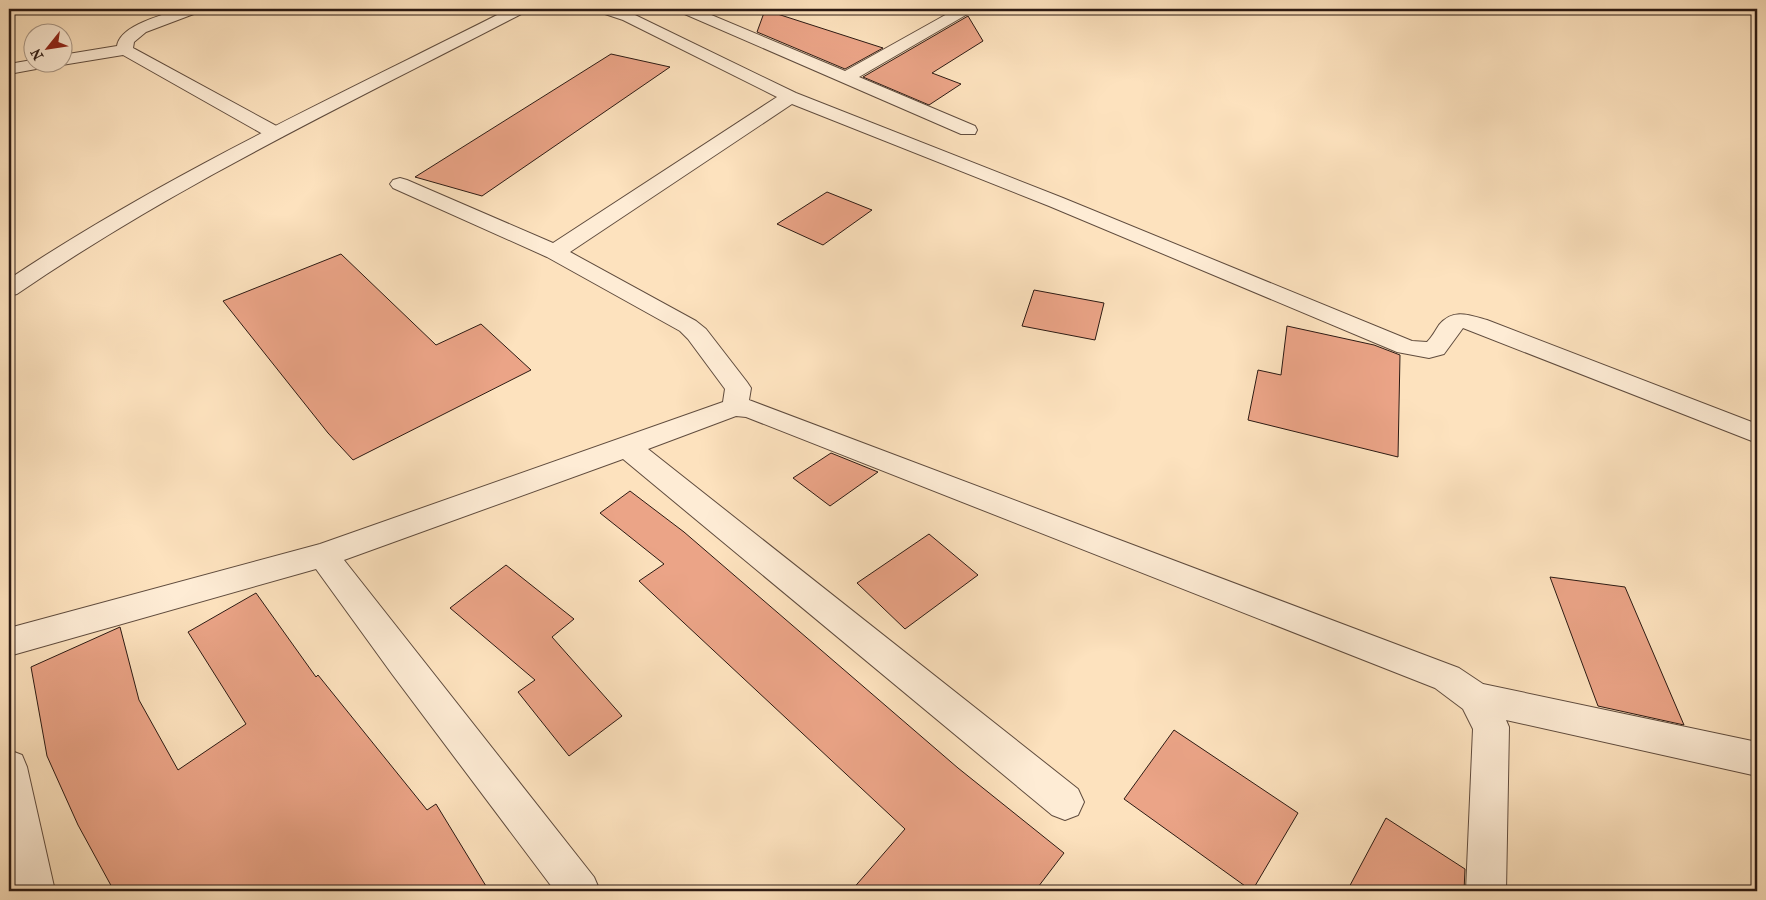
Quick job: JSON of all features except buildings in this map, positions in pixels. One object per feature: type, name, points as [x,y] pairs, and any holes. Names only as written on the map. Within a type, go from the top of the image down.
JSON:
[{"type":"street","points":[[125,50],[126,40],[140,29],[194,9]]},
{"type":"street","points":[[9,289],[68,249],[140,207],[275,134],[520,9]]},
{"type":"street","points":[[604,9],[628,18],[790,97],[1056,202],[1406,347],[1425,352],[1437,348],[1452,325],[1459,320],[1479,325],[1757,434]]},
{"type":"street","points":[[685,9],[968,130]]},
{"type":"street","points":[[845,78],[915,40],[966,9]]},
{"type":"street","points":[[72,58],[125,50],[275,134]]},
{"type":"street","points":[[9,69],[22,67]]},
{"type":"street","points":[[555,252],[790,97]]},
{"type":"street","points":[[400,184],[555,252],[688,326],[697,334],[738,388],[735,407]]},
{"type":"street","points":[[9,642],[323,555],[627,447],[702,417],[735,407],[750,408],[1447,678],[1475,698],[1757,759]]},
{"type":"street","points":[[627,447],[1065,802]]},
{"type":"street","points":[[323,555],[404,664],[580,891]]},
{"type":"street","points":[[1475,698],[1491,726],[1486,891]]},
{"type":"street","points":[[9,768],[35,891]]}]
